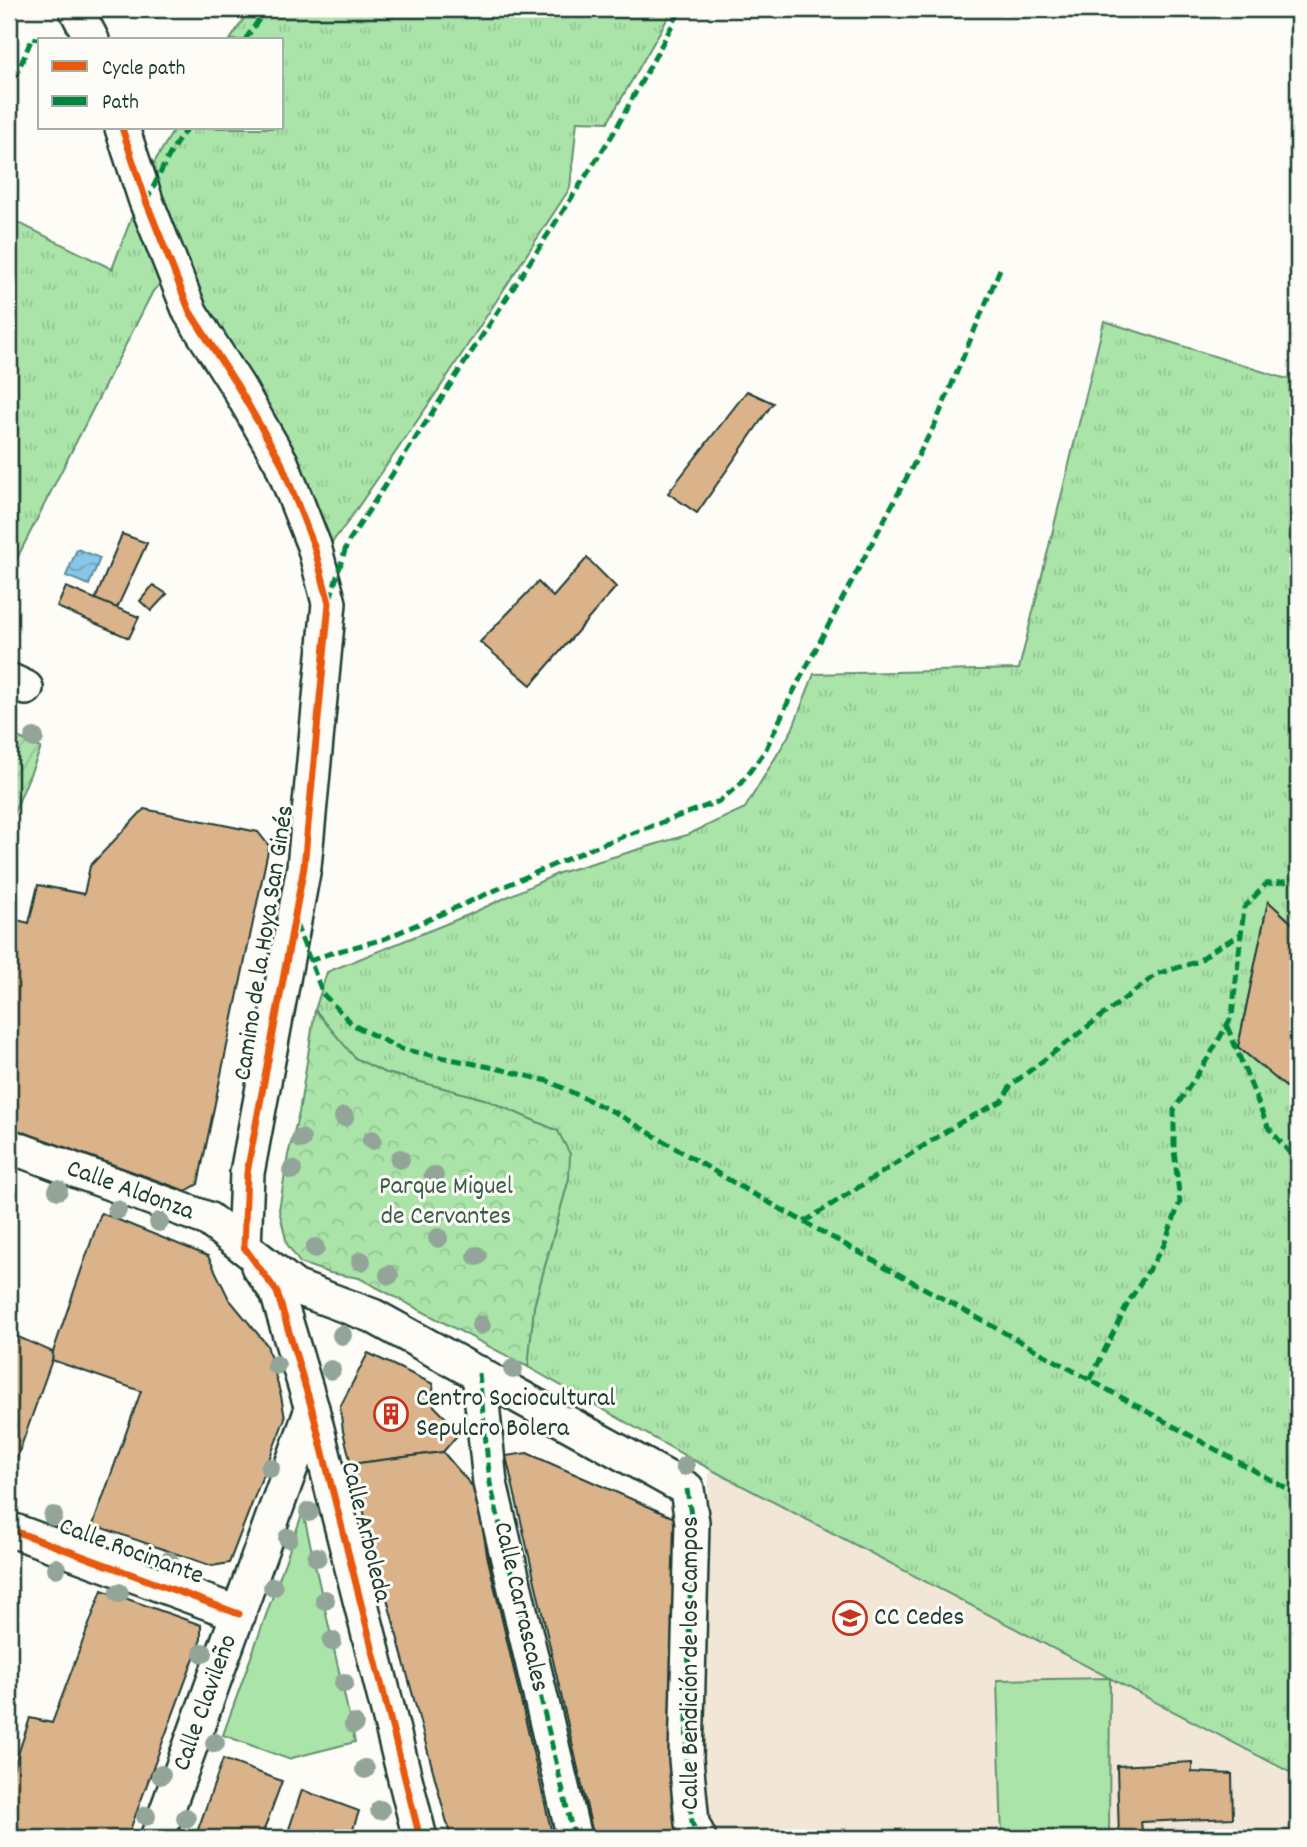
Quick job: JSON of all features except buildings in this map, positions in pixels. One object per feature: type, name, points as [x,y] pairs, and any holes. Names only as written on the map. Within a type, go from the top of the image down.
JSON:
[{"type":"street","points":[[76,9],[91,38]]},
{"type":"street","name":"Camino de la Hoya San Ginés","points":[[123,130],[146,201],[190,312],[239,387],[281,462],[314,546],[329,603],[304,867],[247,1173],[244,1247]]},
{"type":"street","name":"Calle Aldonza","points":[[9,1146],[208,1219],[244,1247]]},
{"type":"street","name":"Calle Bendición de los Campos","points":[[244,1247],[295,1287],[373,1316],[687,1489],[692,1522],[686,1759],[692,1823],[699,1838]]},
{"type":"street","name":"Calle Arboleda","points":[[244,1247],[277,1292],[312,1409],[420,1838]]},
{"type":"street","name":"Calle Carrascales","points":[[479,1373],[490,1483],[574,1838]]},
{"type":"street","name":"Calle Clavileño","points":[[157,1838],[312,1409]]},
{"type":"street","name":"Calle Rocinante","points":[[9,1529],[239,1614]]},
{"type":"shaded area","name":"CC Cedes","points":[[709,1467],[1295,1777],[1298,1779],[1298,1838],[712,1838],[705,1823],[703,1769]]},
{"type":"green space","points":[[250,9],[673,9],[608,122],[577,121],[570,188],[439,389],[323,554],[195,312],[152,166],[174,130],[284,130],[284,38],[231,38]]},
{"type":"green space","points":[[137,203],[161,283],[153,291],[9,574],[9,218],[112,269]]},
{"type":"green space","points":[[1104,321],[1298,381],[1298,927],[1268,902],[1238,1047],[1298,1097],[1298,1771],[1295,1775],[693,1460],[528,1367],[534,1306],[569,1178],[558,1131],[484,1099],[383,1072],[354,1058],[315,1010],[327,972],[468,915],[559,873],[687,835],[745,808],[792,730],[814,674],[1019,669]]},
{"type":"green space","points":[[9,733],[41,748],[9,825]]},
{"type":"green space","name":"Parque Miguel de Cervantes","points":[[315,1010],[355,1058],[383,1072],[484,1099],[558,1131],[570,1154],[569,1178],[534,1306],[528,1367],[359,1278],[330,1273],[300,1263],[287,1244],[279,1210],[288,1155],[299,1113]]},
{"type":"green space","points":[[303,1512],[355,1742],[288,1759],[223,1735]]},
{"type":"green space","points":[[1110,1678],[1109,1838],[1002,1838],[997,1680]]},
{"type":"water","points":[[77,549],[100,558],[89,585],[66,576]]},
{"type":"marked path","points":[[246,38],[266,9]]},
{"type":"marked path","points":[[330,599],[347,544],[613,134],[681,9]]},
{"type":"marked path","points":[[9,92],[32,38],[38,39]]},
{"type":"marked path","points":[[146,201],[173,148],[186,130]]},
{"type":"marked path","points":[[310,961],[384,939],[592,848],[720,801],[741,783],[765,751],[790,698],[936,422],[1000,269]]},
{"type":"marked path","points":[[1090,1380],[1128,1303],[1164,1245],[1180,1202],[1174,1150],[1174,1110],[1232,1016],[1244,908],[1266,884],[1298,880]]},
{"type":"marked path","points":[[296,924],[323,994],[353,1025],[401,1049],[548,1081],[616,1113],[741,1187],[1298,1495]]},
{"type":"marked path","points":[[804,1222],[961,1122],[1002,1101],[1011,1085],[1157,974],[1199,961],[1241,934]]},
{"type":"marked path","points":[[1227,1026],[1268,1127],[1298,1163]]},
{"type":"marked path","points":[[479,1373],[490,1483],[574,1838]]},
{"type":"marked path","points":[[687,1489],[692,1522],[686,1759],[692,1823],[699,1838]]},
{"type":"cycle path","points":[[123,130],[146,201],[190,312],[238,387],[281,462],[314,546],[329,603],[304,867],[247,1173],[244,1247],[277,1292],[312,1409],[420,1838]]},
{"type":"cycle path","points":[[9,1529],[239,1614]]},
{"type":"place","name":"Centro Sociocultural Sepulcro Bolera","points":[[391,1414]]},
{"type":"place","name":"CC Cedes","points":[[850,1618]]}]
